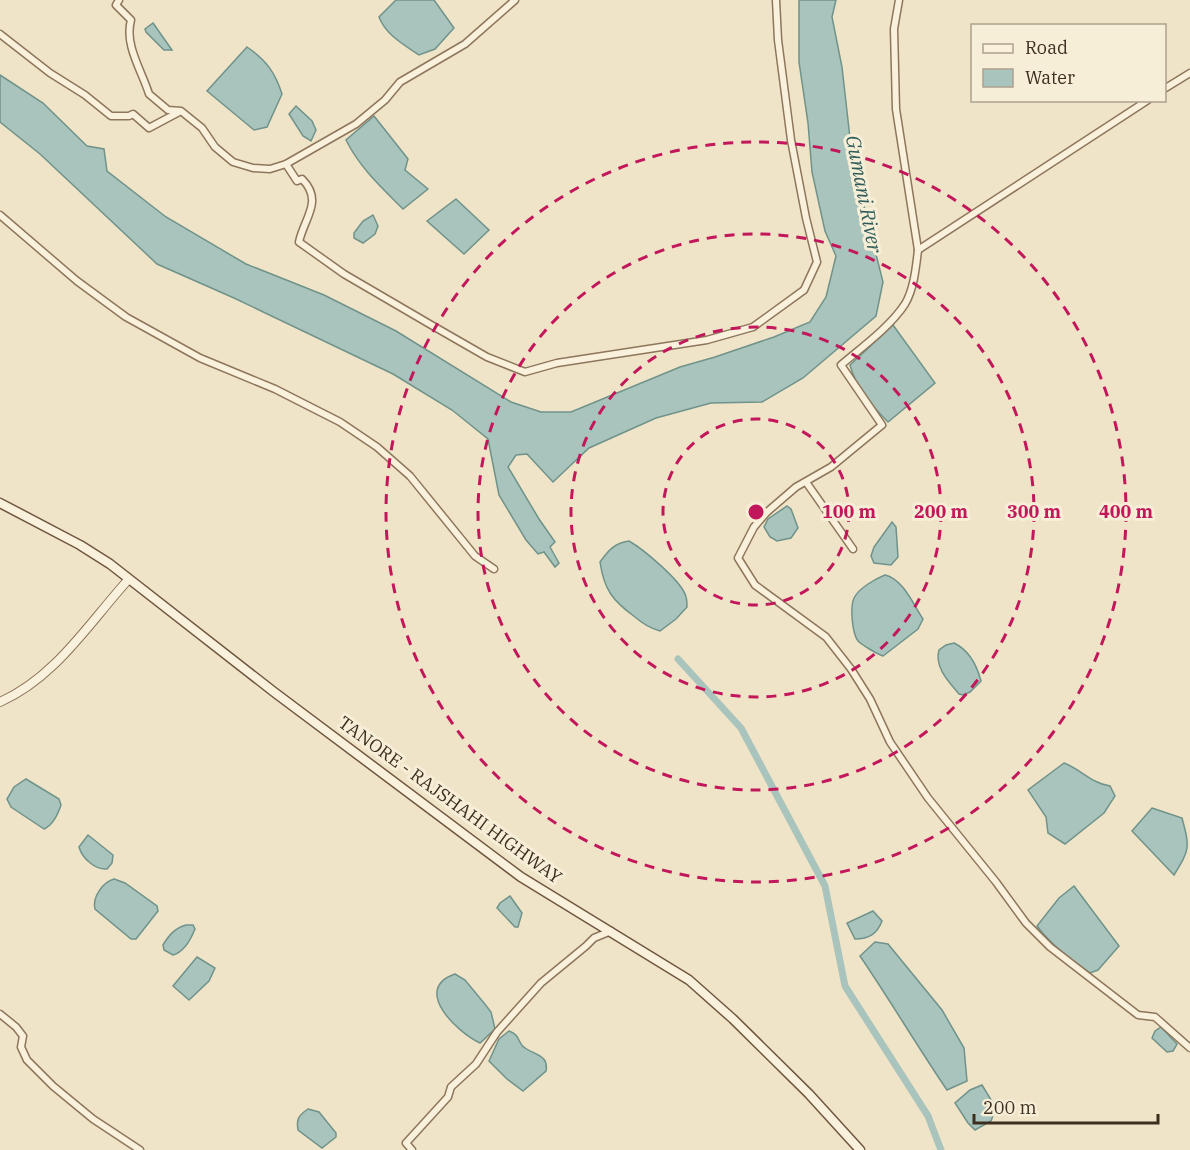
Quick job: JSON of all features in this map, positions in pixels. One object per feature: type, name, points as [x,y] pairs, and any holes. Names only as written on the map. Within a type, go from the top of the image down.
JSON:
[{"type":"main road","name":"TANORE - RAJSHAHI HIGHWAY","points":[[0,503],[80,545],[110,564],[274,692],[521,877],[689,980],[733,1019],[809,1094],[860,1150]]},
{"type":"street","points":[[119,0],[116,4],[131,20],[130,40],[149,94],[168,110],[181,111],[202,128],[215,147],[233,162],[253,168],[270,169],[286,164],[356,124],[385,100],[400,82],[465,44],[515,0]]},
{"type":"street","points":[[286,164],[297,181],[302,179],[309,186],[312,196],[313,208],[302,229],[299,242],[344,274],[433,326],[487,357],[525,372],[557,363],[707,340],[753,327],[804,290],[817,262],[791,140],[778,40],[776,0]]},
{"type":"street","points":[[899,0],[894,29],[896,109],[918,250],[916,266],[904,304],[878,333],[841,365],[882,426],[831,467],[796,487],[767,512],[754,527],[738,558],[755,585],[826,637],[851,669],[870,699],[890,742],[928,798],[1026,922],[1050,947],[1138,1015],[1155,1017],[1190,1048]]},
{"type":"street","points":[[0,34],[111,116],[133,114],[149,128],[181,111]]},
{"type":"street","points":[[1166,88],[1190,73]]},
{"type":"street","points":[[918,250],[1145,102]]},
{"type":"street","points":[[0,215],[77,281],[126,317],[200,358],[275,389],[340,422],[378,447],[410,476],[475,556],[494,569]]},
{"type":"street","points":[[806,482],[853,549]]},
{"type":"street","points":[[0,702],[24,690],[48,670],[128,580]]},
{"type":"street","points":[[400,1150],[448,1097],[451,1087],[476,1064],[497,1032],[548,975],[594,938],[611,931]]},
{"type":"street","points":[[0,1014],[23,1036],[21,1047],[27,1060],[53,1086],[93,1119],[140,1150]]},
{"type":"street","points":[[406,1143],[412,1150]]},
{"type":"water","points":[[396,0],[434,0],[454,28],[435,49],[419,55],[391,34],[379,17]]},
{"type":"water","points":[[799,0],[836,0],[832,17],[842,67],[850,138],[861,195],[883,282],[876,316],[803,378],[762,402],[711,403],[656,418],[589,448],[553,482],[527,454],[516,455],[508,467],[555,542],[550,547],[559,563],[555,567],[544,552],[538,554],[526,540],[499,495],[488,439],[452,410],[393,374],[157,264],[40,154],[0,122],[0,75],[43,103],[87,146],[104,149],[107,171],[166,217],[246,264],[324,295],[396,331],[511,402],[541,412],[571,412],[680,367],[774,337],[810,322],[826,297],[836,256],[825,231],[812,172],[799,62]]},
{"type":"water","points":[[153,23],[172,50],[164,50],[146,32],[145,29]]},
{"type":"water","points":[[247,47],[269,67],[282,94],[267,127],[254,130],[207,91]]},
{"type":"water","points":[[296,106],[312,121],[316,130],[311,141],[303,136],[289,114]]},
{"type":"water","points":[[374,116],[408,159],[405,170],[428,189],[403,209],[364,168],[346,140]]},
{"type":"water","points":[[456,199],[489,230],[464,254],[427,221]]},
{"type":"water","points":[[373,215],[378,226],[375,234],[363,243],[354,238],[354,233],[363,221]]},
{"type":"water","points":[[893,325],[935,383],[888,422],[860,389],[850,365]]},
{"type":"water","points":[[787,506],[791,509],[798,528],[791,538],[777,541],[770,537],[764,527],[768,519]]},
{"type":"water","points":[[892,522],[896,527],[898,557],[891,565],[874,563],[871,556],[874,547]]},
{"type":"water","points":[[629,541],[670,575],[686,597],[687,607],[660,631],[644,624],[621,606],[611,594],[604,580],[600,562],[612,548]]},
{"type":"water","points":[[885,575],[897,581],[923,619],[918,629],[883,656],[858,641],[854,632],[852,613],[856,594]]},
{"type":"water","points":[[954,643],[972,659],[981,681],[970,692],[963,695],[959,694],[940,668],[939,650]]},
{"type":"water","points":[[1064,763],[1097,782],[1110,786],[1115,796],[1104,813],[1065,844],[1048,833],[1046,817],[1028,790]]},
{"type":"water","points":[[26,779],[59,799],[61,805],[57,815],[44,829],[11,807],[7,799],[14,787]]},
{"type":"water","points":[[1152,808],[1182,818],[1187,848],[1174,875],[1132,831]]},
{"type":"water","points":[[88,835],[113,855],[112,863],[107,869],[94,865],[81,851],[79,847]]},
{"type":"water","points":[[114,879],[125,883],[157,906],[158,911],[136,939],[131,939],[95,909],[95,900],[99,891],[106,883]]},
{"type":"water","points":[[1074,886],[1119,946],[1098,970],[1090,973],[1055,946],[1037,926],[1059,898]]},
{"type":"water","points":[[510,896],[522,913],[518,927],[515,927],[497,908]]},
{"type":"water","points":[[873,911],[882,921],[878,929],[868,937],[855,939],[847,923]]},
{"type":"water","points":[[186,925],[193,925],[195,929],[184,948],[173,955],[164,950],[163,945],[170,935]]},
{"type":"water","points":[[875,942],[888,944],[942,1010],[964,1048],[967,1081],[947,1090],[860,956]]},
{"type":"water","points":[[197,957],[215,968],[209,981],[189,1000],[173,986]]},
{"type":"water","points":[[455,974],[465,980],[491,1012],[495,1029],[480,1043],[451,1021],[438,1000],[437,990],[443,981]]},
{"type":"water","points":[[1161,1027],[1177,1044],[1173,1051],[1167,1052],[1152,1038],[1155,1031]]},
{"type":"water","points":[[509,1031],[525,1048],[540,1056],[546,1066],[546,1071],[523,1091],[489,1061],[499,1039]]},
{"type":"water","points":[[982,1085],[996,1108],[991,1121],[975,1130],[955,1103],[970,1090]]},
{"type":"water","points":[[308,1109],[319,1112],[336,1133],[336,1137],[322,1148],[298,1130],[299,1118]]},
{"type":"waterway","points":[[678,659],[741,728],[825,886],[845,986],[928,1116],[941,1150]]},
{"type":"water label","name":"Gumani River","points":[[864,194]]}]
